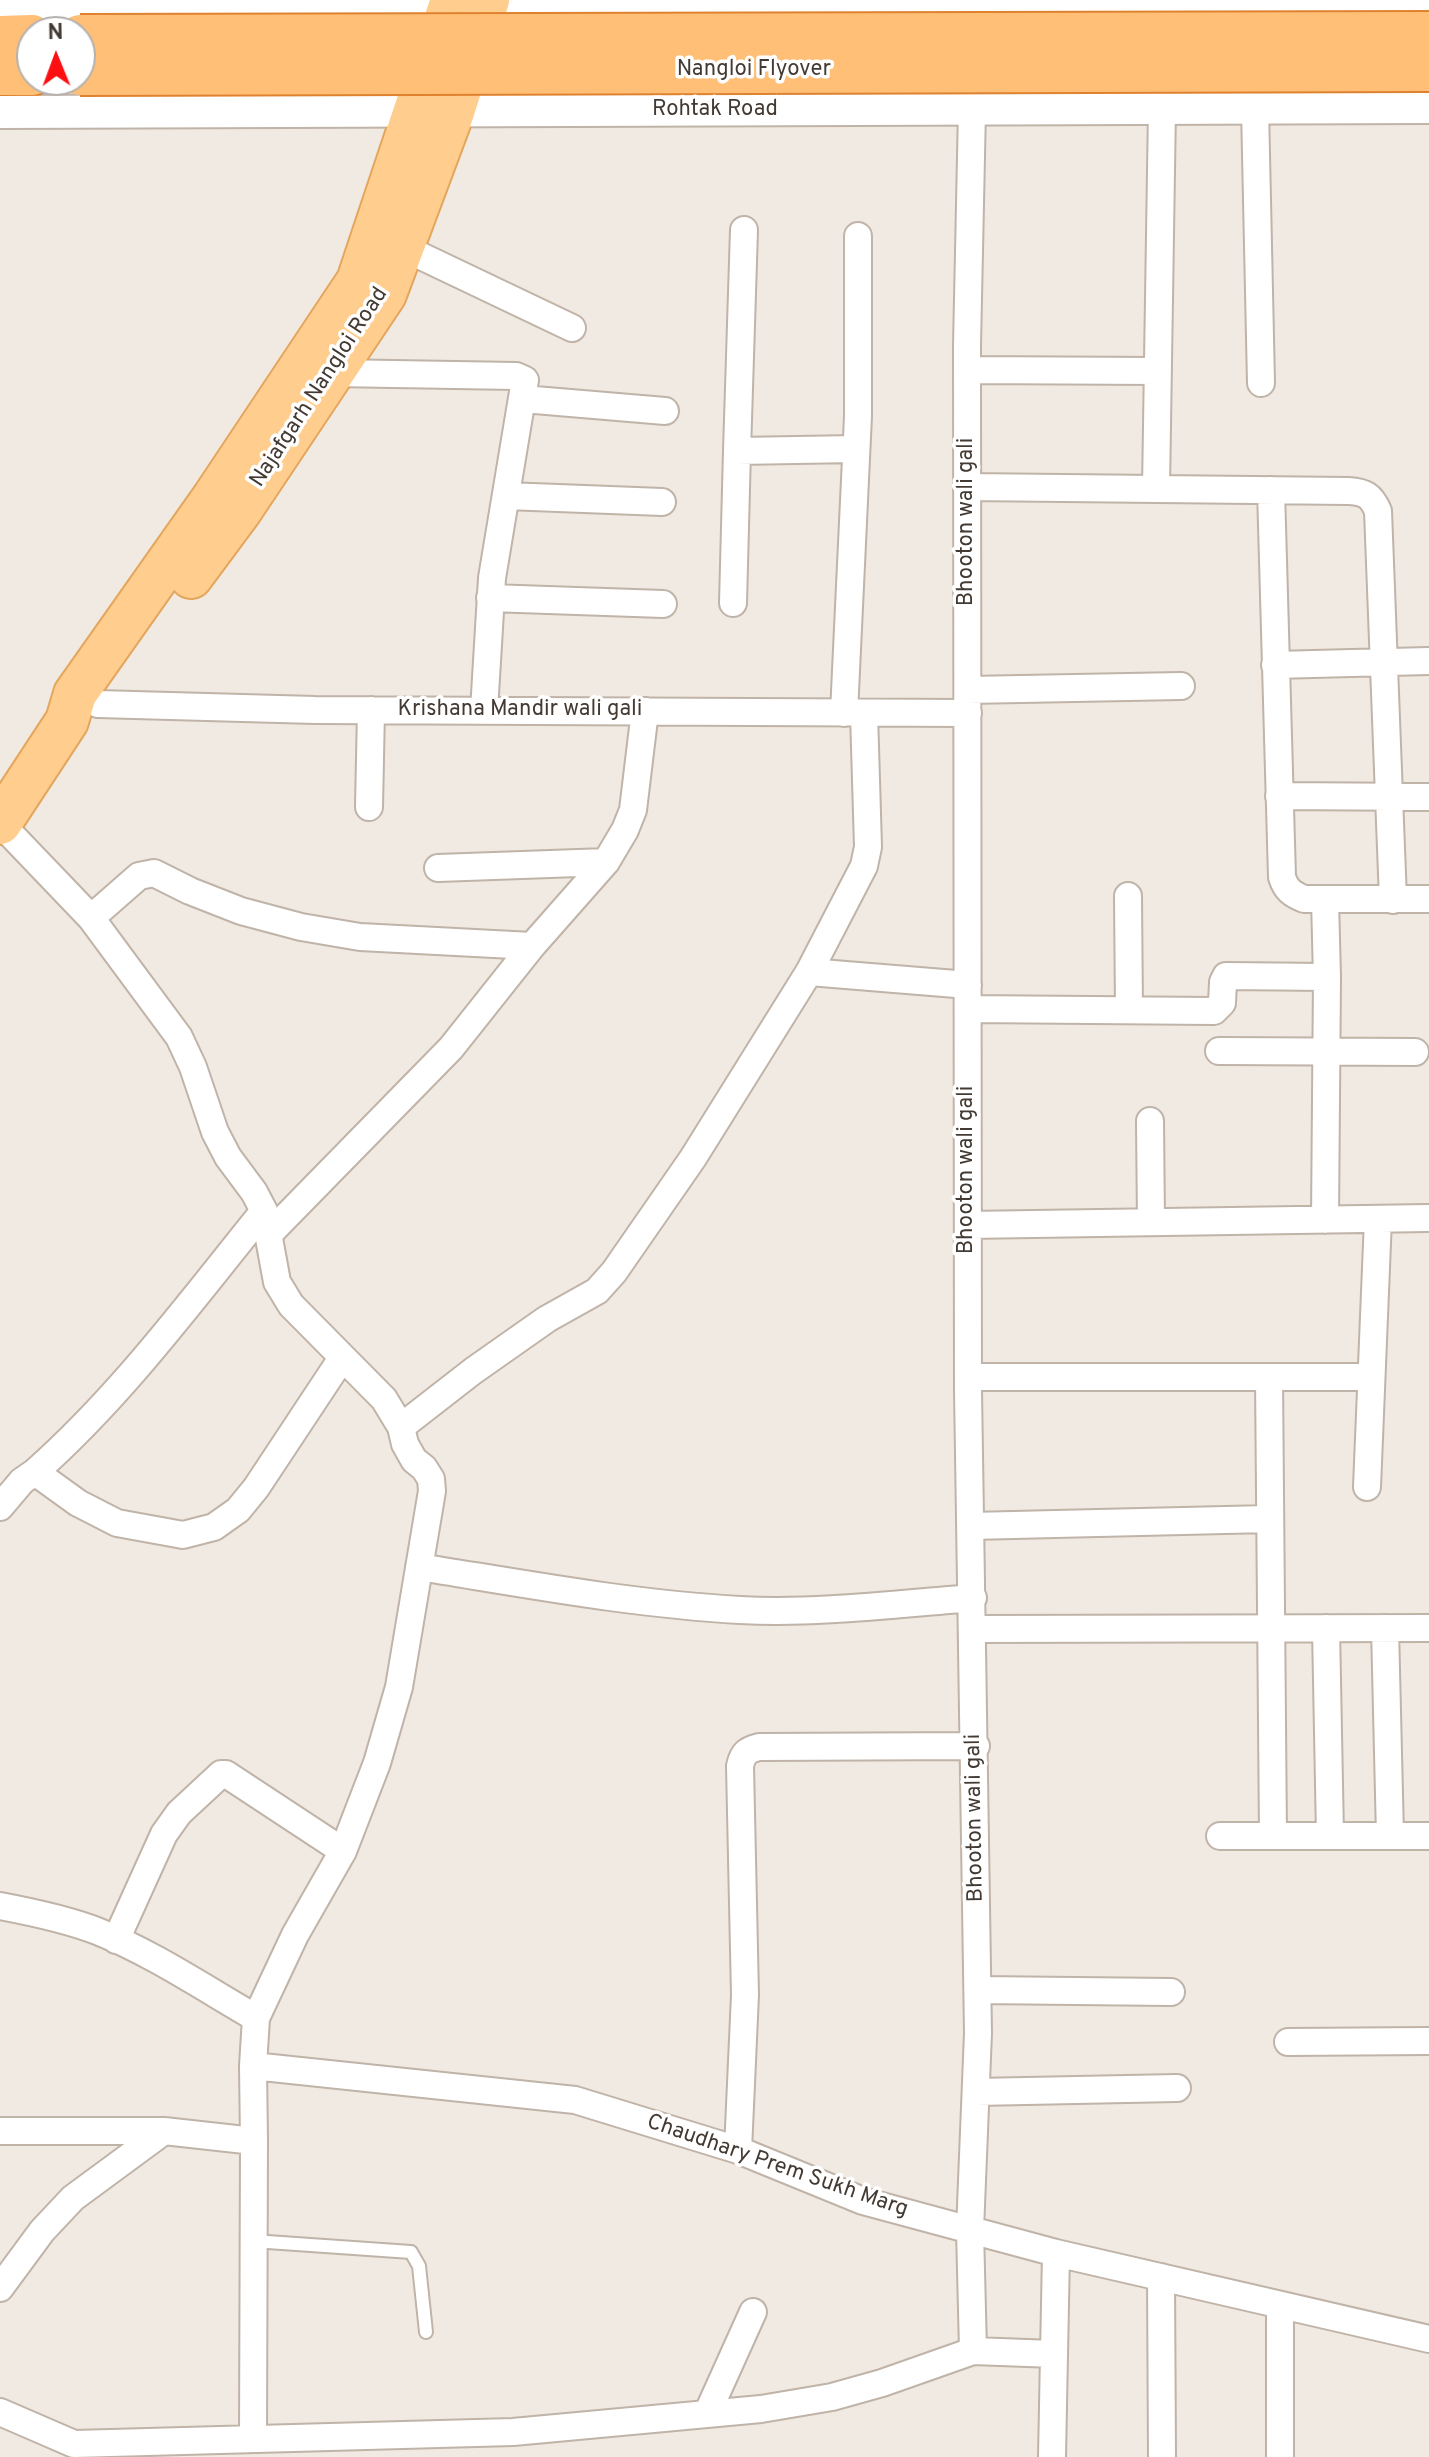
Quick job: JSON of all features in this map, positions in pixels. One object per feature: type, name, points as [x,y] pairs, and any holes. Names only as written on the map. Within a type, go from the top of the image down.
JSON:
[{"type":"highway","name":"Nangloi Flyover","points":[[96,37],[1427,10]]},
{"type":"highway","name":"Nangloi Flyover","points":[[96,73],[1429,69]]},
{"type":"main road","name":"Najafgarh Nangloi Road","points":[[80,706],[240,511],[385,294],[402,247],[434,112],[469,1]]},
{"type":"main road","points":[[0,823],[358,281],[434,112]]},
{"type":"street","points":[[0,11],[469,1],[1328,2],[1427,10]]},
{"type":"street","name":"Rohtak Road","points":[[0,112],[1429,107]]},
{"type":"street","points":[[1156,489],[1162,108]]},
{"type":"street","points":[[1255,108],[1261,383]]},
{"type":"street","name":"Bhooton wali gali","points":[[972,109],[967,370],[968,1225],[978,1990],[970,2230],[973,2351]]},
{"type":"street","points":[[733,603],[744,230]]},
{"type":"street","points":[[401,1427],[547,1319],[597,1291],[614,1272],[693,1158],[809,972],[864,866],[868,847],[854,713],[858,236]]},
{"type":"street","points":[[402,247],[572,328]]},
{"type":"street","points":[[967,370],[1158,371]]},
{"type":"street","points":[[332,373],[522,377],[525,380],[490,598],[484,711]]},
{"type":"street","points":[[523,399],[665,411]]},
{"type":"street","points":[[737,451],[856,449]]},
{"type":"street","points":[[968,487],[1362,492],[1372,497],[1378,511],[1393,900]]},
{"type":"street","points":[[1271,490],[1279,796],[1285,886],[1304,899],[1429,899]]},
{"type":"street","points":[[506,496],[662,502]]},
{"type":"street","points":[[490,598],[663,604]]},
{"type":"street","points":[[1275,665],[1429,661]]},
{"type":"street","name":"Krishana Mandir wali gali","points":[[80,706],[854,713],[968,701],[1181,686]]},
{"type":"street","points":[[369,807],[371,710]]},
{"type":"street","points":[[0,1507],[22,1481],[70,1441],[266,1222],[451,1048],[532,946],[606,862],[633,810],[645,711]]},
{"type":"street","points":[[1279,796],[1429,797]]},
{"type":"street","points":[[0,823],[91,918],[179,1037],[193,1067],[215,1132],[228,1157],[254,1192],[266,1222],[277,1282],[291,1305],[384,1399],[401,1427],[405,1444],[414,1460],[431,1479],[432,1491],[399,1687],[377,1763],[343,1851],[295,1935],[256,2018],[253,2066],[253,2439]]},
{"type":"street","points":[[438,868],[606,862]]},
{"type":"street","points":[[91,918],[139,876],[154,873],[241,911],[301,927],[360,937],[532,946]]},
{"type":"street","points":[[1128,896],[1129,1010]]},
{"type":"street","points":[[1325,900],[1325,1220]]},
{"type":"street","points":[[809,972],[968,997],[1129,1010],[1218,1010],[1222,1003],[1224,978],[1231,975],[1327,977]]},
{"type":"street","points":[[1219,1051],[1415,1052]]},
{"type":"street","points":[[1150,1121],[1151,1222]]},
{"type":"street","points":[[968,1225],[1429,1218]]},
{"type":"street","points":[[1367,1487],[1378,1219]]},
{"type":"street","points":[[35,1472],[78,1503],[117,1523],[183,1535],[214,1527],[238,1510],[256,1488],[342,1358]]},
{"type":"street","points":[[969,1377],[1370,1377]]},
{"type":"street","points":[[1269,1377],[1273,1836]]},
{"type":"street","points":[[971,1526],[1268,1519]]},
{"type":"street","points":[[419,1567],[654,1604],[744,1610],[830,1608],[973,1598]]},
{"type":"street","points":[[1326,1628],[1330,1836]]},
{"type":"street","points":[[1385,1628],[1390,1836]]},
{"type":"street","points":[[973,1629],[1429,1628]]},
{"type":"street","points":[[738,2150],[745,1995],[740,1766],[743,1756],[748,1749],[759,1747],[976,1746]]},
{"type":"street","points":[[116,1940],[164,1834],[179,1813],[221,1774],[226,1774],[343,1851]]},
{"type":"street","points":[[1220,1836],[1429,1836]]},
{"type":"street","points":[[0,1906],[96,1931],[146,1955],[256,2018]]},
{"type":"street","points":[[978,1990],[1171,1992]]},
{"type":"street","points":[[1288,2042],[1429,2041]]},
{"type":"street","name":"Chaudhary Prem Sukh Marg","points":[[253,2066],[575,2100],[738,2150],[863,2201],[1056,2253],[1429,2339]]},
{"type":"street","points":[[976,2092],[1177,2088]]},
{"type":"street","points":[[0,2131],[164,2131],[254,2141]]},
{"type":"street","points":[[0,2288],[42,2231],[73,2198],[164,2131]]},
{"type":"street","points":[[1052,2457],[1056,2253]]},
{"type":"street","points":[[1161,2277],[1162,2457]]},
{"type":"street","points":[[1280,2305],[1280,2457]]},
{"type":"street","points":[[707,2414],[753,2312]]},
{"type":"street","points":[[0,2412],[74,2444],[145,2450],[253,2439],[513,2444],[832,2397],[973,2351],[1054,2354]]},
{"type":"lane","points":[[253,2241],[411,2252],[419,2266],[426,2332]]}]
